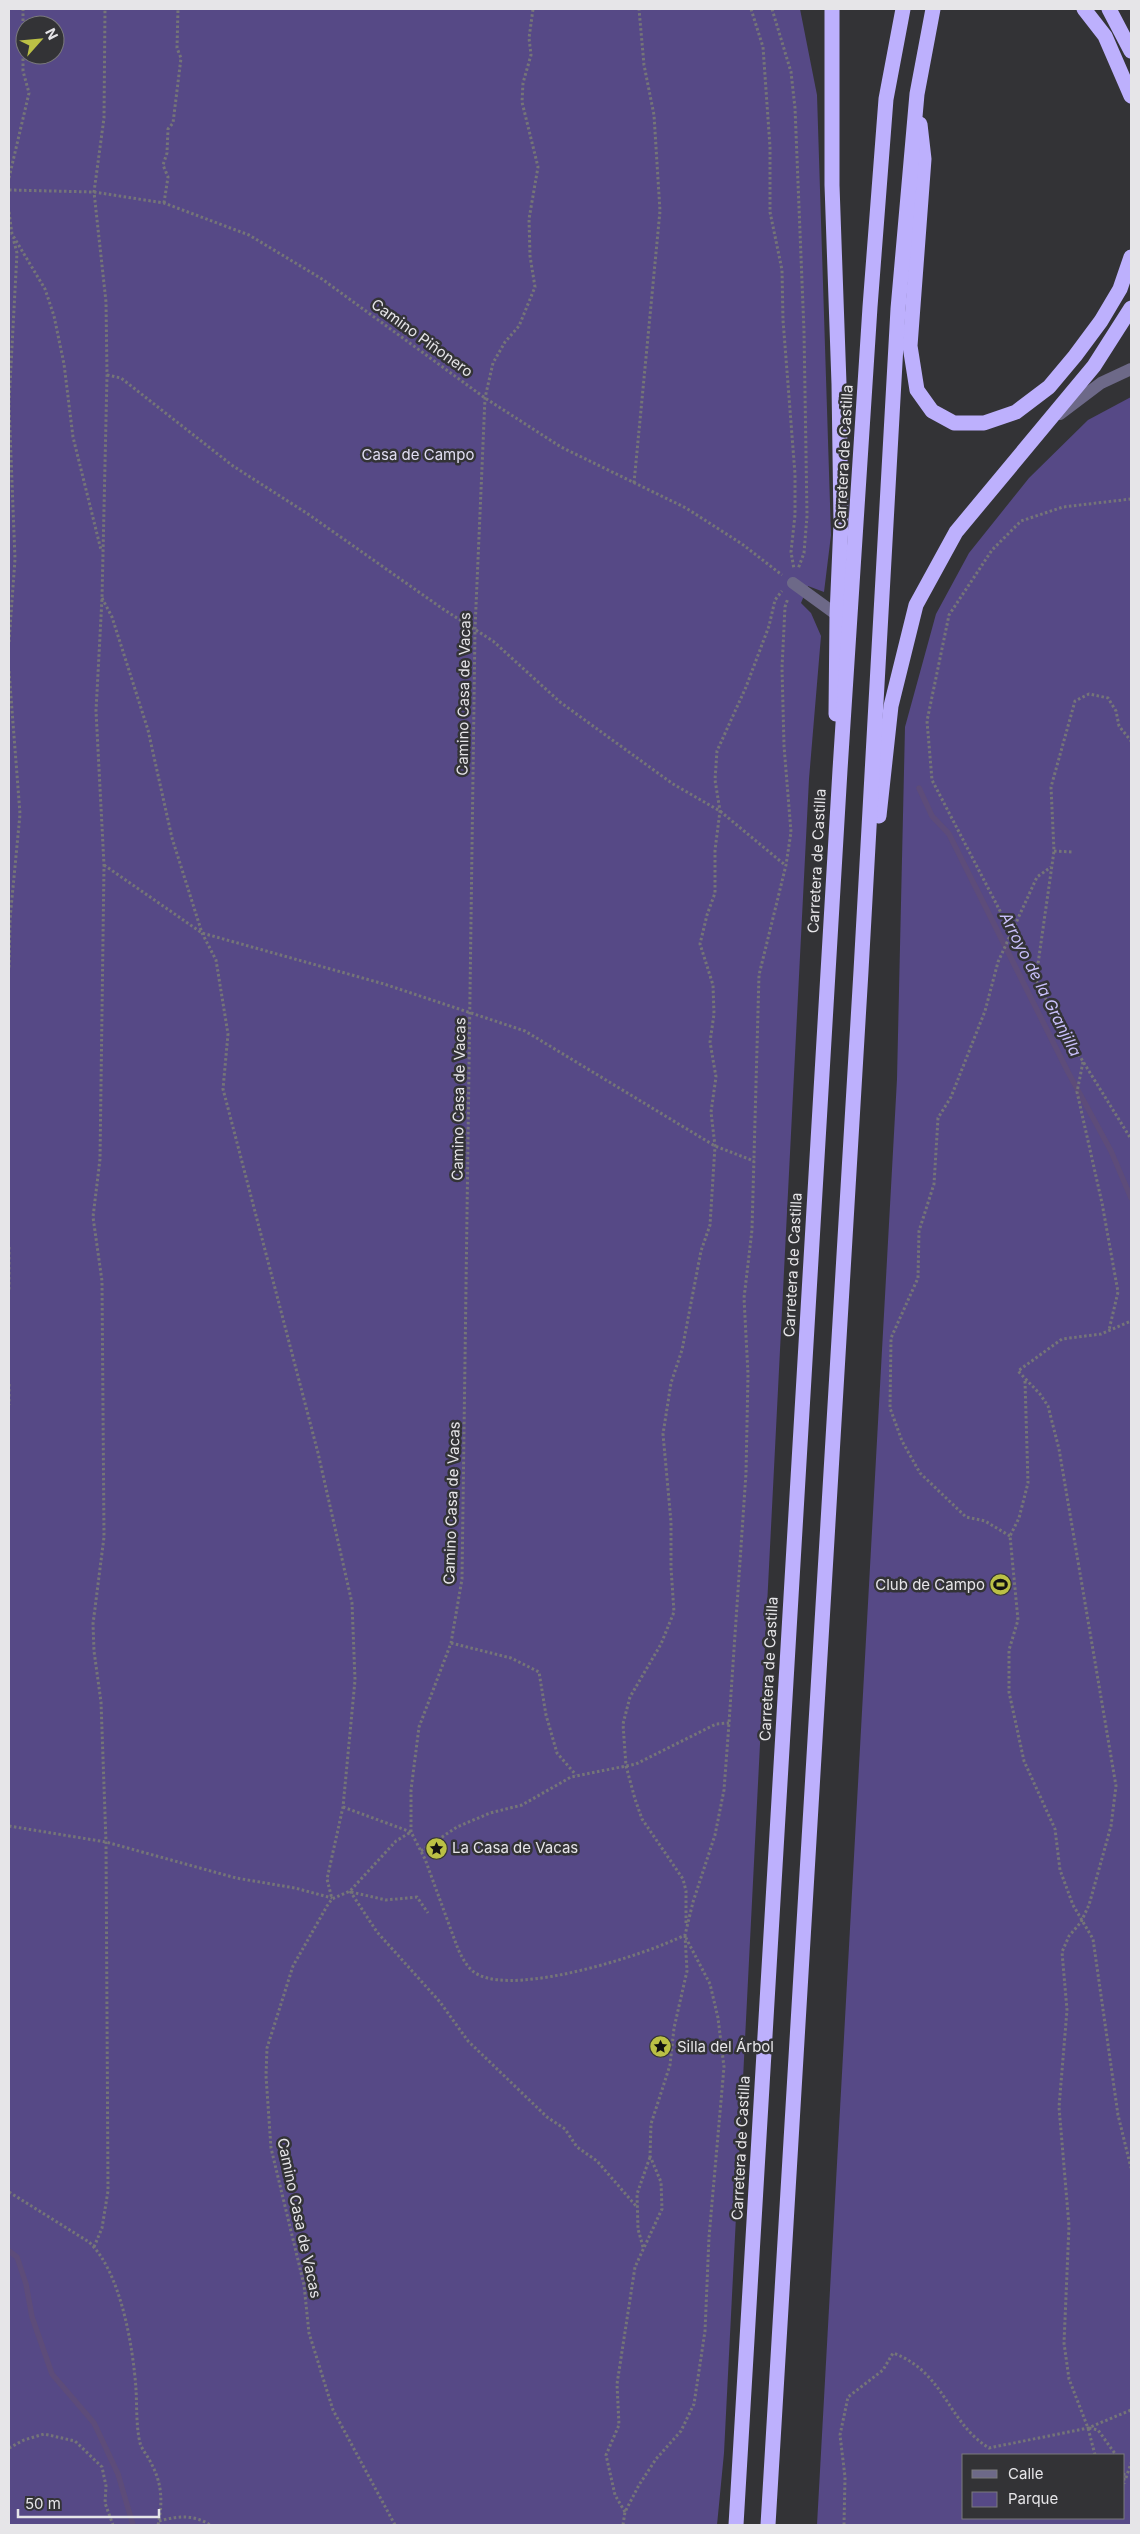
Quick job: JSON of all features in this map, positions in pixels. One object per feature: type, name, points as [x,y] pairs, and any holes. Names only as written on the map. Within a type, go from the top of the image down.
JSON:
[{"type":"highway","points":[[832,9],[832,185],[839,384],[841,523],[835,692],[840,770]]},
{"type":"highway","name":"Carretera de Castilla","points":[[736,2525],[840,770],[885,109],[903,9]]},
{"type":"highway","points":[[768,2525],[862,971],[898,309],[916,94],[933,9]]},
{"type":"highway","points":[[1084,9],[1105,36],[1131,96]]},
{"type":"highway","points":[[1109,9],[1131,50]]},
{"type":"highway","points":[[916,94],[924,159],[910,346],[917,390],[932,411],[954,423],[984,423],[1016,412],[1049,387],[1101,321],[1120,289],[1131,257]]},
{"type":"highway","points":[[862,971],[891,706],[916,605],[956,532],[1094,366],[1131,308]]},
{"type":"lane","points":[[1046,424],[1101,383],[1131,369]]},
{"type":"lane","points":[[794,579],[837,615]]},
{"type":"lane","points":[[774,2434],[774,2525]]},
{"type":"path","points":[[9,178],[30,94],[23,71],[24,9]]},
{"type":"path","points":[[94,2247],[102,2228],[108,2191],[106,1842],[101,1702],[94,1651],[93,1624],[104,1537],[102,1281],[93,1217],[100,1160],[104,865],[96,711],[102,598],[108,375],[106,302],[94,192],[104,118],[105,9]]},
{"type":"path","points":[[164,203],[168,177],[163,165],[167,152],[168,129],[173,123],[181,58],[177,48],[178,9]]},
{"type":"path","name":"Camino Casa de Vacas","points":[[411,1832],[411,1790],[420,1727],[451,1643],[462,1579],[476,629],[486,398],[493,363],[505,342],[519,326],[535,287],[530,256],[529,219],[538,167],[522,102],[523,83],[531,54],[529,38],[533,9]]},
{"type":"path","points":[[634,483],[660,211],[654,115],[644,65],[639,9]]},
{"type":"path","points":[[751,9],[762,48],[770,147],[770,212],[782,270],[783,320],[795,474],[795,515],[791,552],[794,579]]},
{"type":"path","points":[[623,2525],[625,2512],[656,2459],[681,2431],[694,2404],[706,2332],[709,2227],[724,2067],[718,2018],[710,1984],[685,1935],[693,1902],[715,1835],[724,1790],[746,1473],[748,1374],[744,1298],[752,1230],[759,976],[786,866],[791,832],[784,746],[782,668],[785,608],[804,553],[807,516],[799,192],[791,72],[772,9]]},
{"type":"path","name":"Camino Piñonero","points":[[9,190],[94,192],[164,203],[249,235],[322,279],[486,398],[561,447],[686,508],[794,579]]},
{"type":"path","points":[[9,212],[16,253],[9,404],[15,559],[9,642]]},
{"type":"path","points":[[9,228],[45,289],[54,316],[64,364],[73,437],[103,556]]},
{"type":"path","points":[[108,375],[121,378],[233,466],[308,514],[443,609],[493,641],[560,702],[673,784],[720,811],[786,866]]},
{"type":"path","points":[[1131,499],[1063,507],[1021,521],[992,550],[949,615],[927,721],[932,780],[1036,980],[1083,1062],[1131,1139]]},
{"type":"path","points":[[643,2249],[638,2228],[636,2194],[650,2156],[651,2124],[670,2065],[674,2028],[687,1971],[685,1935],[687,1912],[683,1879],[642,1819],[626,1766],[623,1724],[630,1697],[661,1644],[674,1612],[671,1568],[671,1522],[663,1434],[671,1383],[682,1350],[701,1251],[710,1224],[715,1146],[711,1112],[716,1077],[710,1042],[714,1014],[713,985],[700,944],[715,893],[715,850],[720,811],[715,780],[718,751],[746,687],[769,626],[775,600],[794,579]]},
{"type":"path","points":[[102,598],[112,617],[148,730],[172,838],[202,932],[216,960],[228,1034],[224,1089],[318,1453],[352,1603],[355,1680],[342,1807],[327,1879],[328,1890],[332,1899]]},
{"type":"path","points":[[9,671],[20,814],[10,919],[9,970]]},
{"type":"path","points":[[1036,980],[1054,852],[1051,787],[1075,701],[1089,694],[1108,698],[1116,711],[1119,726],[1131,741]]},
{"type":"path","points":[[1054,852],[1073,852]]},
{"type":"path","points":[[104,865],[202,932],[384,984],[524,1031],[715,1146],[754,1161]]},
{"type":"path","points":[[1010,1536],[985,1521],[966,1517],[920,1473],[902,1441],[890,1408],[891,1338],[918,1278],[919,1231],[934,1184],[938,1118],[950,1097],[985,1011],[998,962],[1037,877],[1051,867]]},
{"type":"path","points":[[1083,1062],[1077,1092],[1102,1203],[1118,1292],[1109,1331]]},
{"type":"path","points":[[9,1247],[9,1291]]},
{"type":"path","points":[[1095,2454],[1088,2428],[1069,2379],[1064,2343],[1070,2226],[1058,2107],[1067,2010],[1062,1952],[1069,1936],[1083,1918],[1089,1905],[1111,1826],[1116,1786],[1091,1629],[1059,1449],[1048,1406],[1040,1394],[1018,1372],[1062,1339],[1077,1339],[1109,1331],[1131,1321]]},
{"type":"path","points":[[1025,1381],[1028,1483],[1019,1518],[1010,1536],[1018,1620],[1008,1650],[1009,1692],[1024,1761],[1055,1829],[1060,1870],[1073,1904],[1083,1918],[1093,1939],[1098,1962],[1118,2114],[1131,2168]]},
{"type":"path","points":[[9,1384],[9,1405]]},
{"type":"path","points":[[451,1643],[511,1658],[539,1672],[546,1715],[557,1752],[576,1775]]},
{"type":"path","points":[[421,1851],[457,1827],[490,1812],[522,1805],[576,1775],[626,1766],[657,1755],[716,1724],[729,1723]]},
{"type":"path","points":[[342,1807],[411,1832],[421,1851],[462,1956],[472,1971],[487,1978],[500,1981],[530,1979],[604,1965],[659,1948],[685,1935]]},
{"type":"path","points":[[9,1826],[106,1842],[236,1878],[295,1888],[332,1899],[350,1892],[396,1841],[411,1832]]},
{"type":"path","points":[[350,1892],[386,1900],[417,1897],[428,1913]]},
{"type":"path","points":[[350,1892],[377,1932],[440,2002],[468,2041],[547,2117],[565,2129],[576,2147],[600,2164],[636,2206]]},
{"type":"path","name":"Camino Casa de Vacas","points":[[332,1899],[293,1966],[267,2048],[266,2076],[271,2148],[304,2286],[309,2334],[333,2410],[394,2525]]},
{"type":"path","points":[[625,2512],[615,2495],[606,2455],[620,2425],[617,2384],[621,2346],[635,2267],[662,2209],[661,2182],[650,2156]]},
{"type":"path","points":[[9,2192],[94,2247],[100,2254],[124,2312],[134,2365],[140,2442],[158,2475],[162,2493],[158,2525]]},
{"type":"path","points":[[844,2525],[845,2477],[840,2435],[848,2397],[883,2370],[893,2353],[910,2360],[930,2378],[948,2399],[961,2423],[975,2439],[989,2448],[1088,2428],[1131,2410]]},
{"type":"path","points":[[1088,2428],[1098,2430],[1115,2454]]},
{"type":"path","points":[[9,2448],[24,2440],[44,2434],[75,2441],[102,2467],[106,2486],[105,2502],[113,2525]]},
{"type":"path","points":[[1125,2481],[1131,2463]]},
{"type":"path","points":[[159,2520],[174,2516],[200,2518],[210,2525]]},
{"type":"green space","name":"Casa de Campo","points":[[9,9],[800,9],[817,95],[831,535],[824,592],[808,586],[801,603],[811,613],[821,636],[809,779],[724,2453],[717,2525],[9,2525]]},
{"type":"green space","name":"Club de Campo","points":[[1131,397],[1131,2525],[817,2525],[897,1079],[905,727],[936,614],[969,553],[1029,478],[1088,420]]},
{"type":"waterway","name":"Arroyo de la Granjilla","points":[[919,788],[932,816],[949,834],[1068,1072],[1111,1151],[1131,1198]]},
{"type":"waterway","points":[[9,2251],[17,2257],[26,2284],[32,2317],[52,2374],[94,2423],[118,2474],[133,2525]]},
{"type":"place","name":"Club de Campo","points":[[1001,1585]]},
{"type":"place","name":"La Casa de Vacas","points":[[436,1848]]},
{"type":"place","name":"Silla del Árbol","points":[[661,2047]]}]
